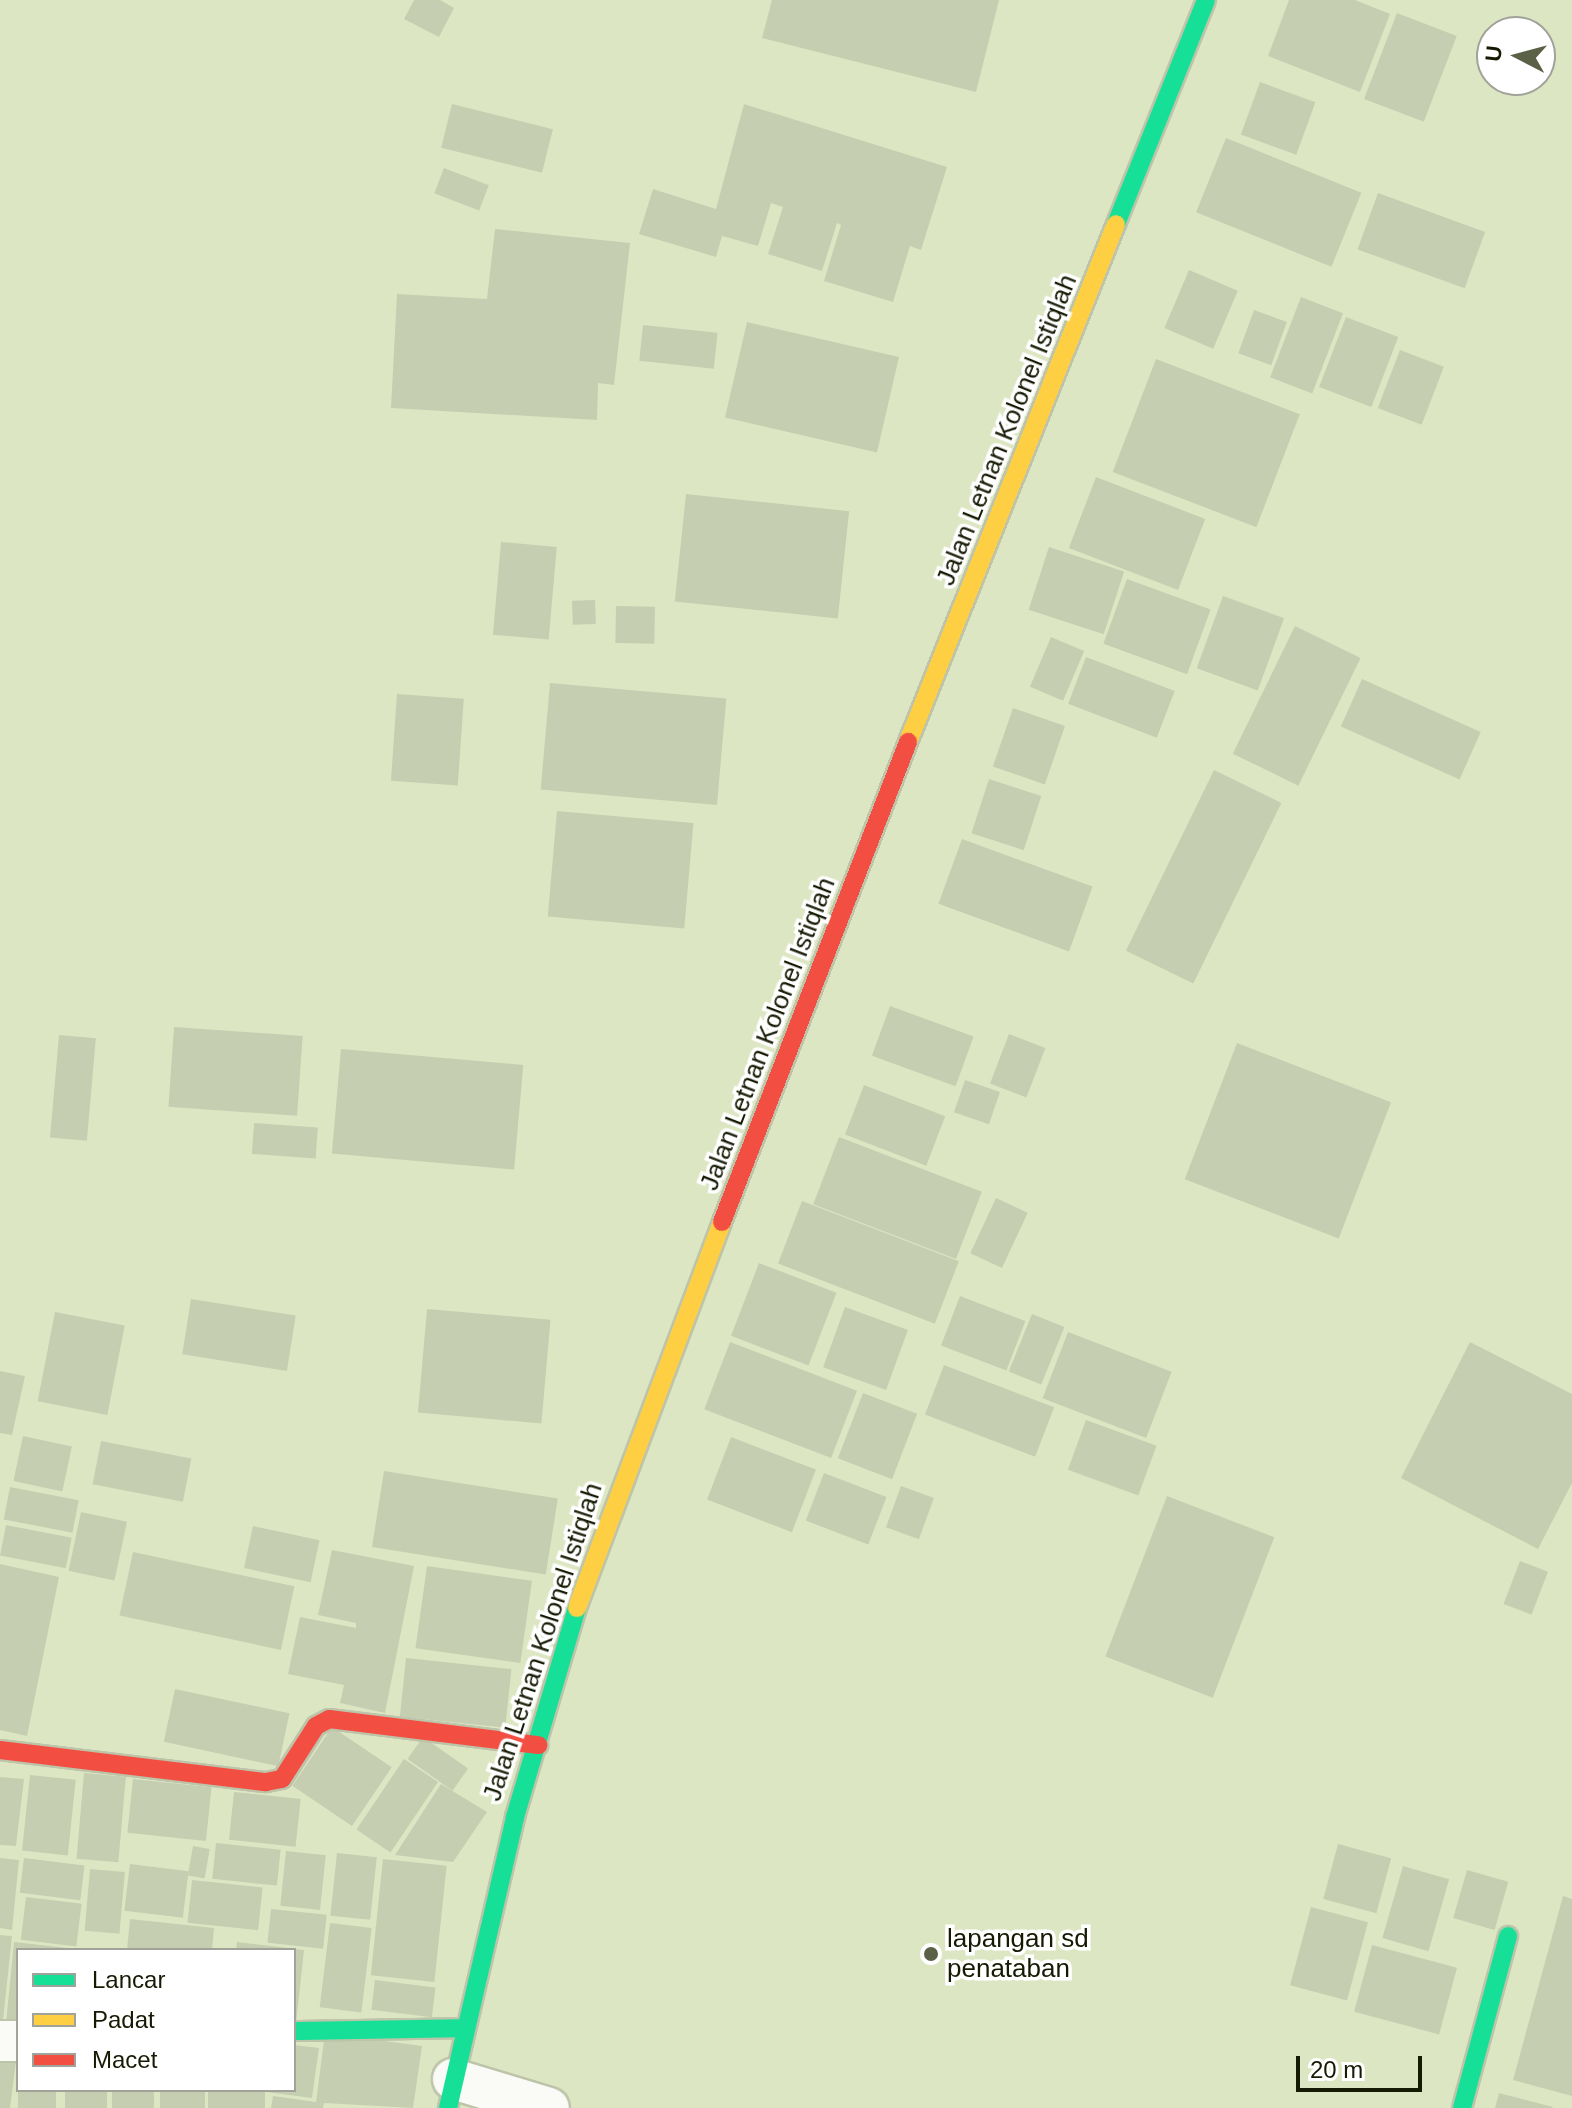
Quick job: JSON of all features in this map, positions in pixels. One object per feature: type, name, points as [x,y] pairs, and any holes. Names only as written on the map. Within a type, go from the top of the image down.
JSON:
[{"type":"street","name":"Jalan Letnan Kolonel Istiqlah","points":[[451,2094],[463,2028],[538,1745],[576,1610],[620,1485],[932,681],[1206,0]]},
{"type":"street","points":[[0,1750],[266,1782],[282,1779],[316,1726],[329,1719],[538,1745]]},
{"type":"street","points":[[1462,2108],[1508,1936]]},
{"type":"street","points":[[296,2031],[463,2028]]},
{"type":"street","points":[[451,2094],[549,2108]]},
{"type":"building","points":[[414,0],[440,0],[454,8],[439,37],[404,19]]},
{"type":"building","points":[[772,0],[999,0],[976,92],[762,38]]},
{"type":"building","points":[[1289,0],[1355,0],[1390,14],[1360,92],[1268,56]]},
{"type":"building","points":[[1397,13],[1457,36],[1424,122],[1364,99]]},
{"type":"building","points":[[1260,82],[1315,102],[1296,155],[1241,135]]},
{"type":"building","points":[[452,104],[553,129],[542,173],[441,148]]},
{"type":"building","points":[[744,104],[947,167],[921,250],[910,246],[893,302],[824,281],[841,225],[837,223],[822,271],[768,254],[783,207],[771,203],[758,246],[722,236],[716,257],[639,234],[653,189],[716,209]]},
{"type":"building","points":[[1226,138],[1361,193],[1331,267],[1196,212]]},
{"type":"building","points":[[444,168],[489,185],[479,210],[434,193]]},
{"type":"building","points":[[1378,193],[1485,232],[1465,288],[1357,249]]},
{"type":"building","points":[[495,229],[630,243],[614,385],[598,383],[597,420],[391,408],[397,294],[487,299]]},
{"type":"building","points":[[1189,270],[1238,291],[1213,349],[1164,328]]},
{"type":"building","points":[[1301,297],[1343,313],[1312,393],[1270,377]]},
{"type":"building","points":[[1254,310],[1287,322],[1271,365],[1238,353]]},
{"type":"building","points":[[1346,317],[1398,337],[1371,407],[1319,387]]},
{"type":"building","points":[[747,322],[899,357],[877,453],[725,417]]},
{"type":"building","points":[[643,325],[718,333],[714,369],[639,361]]},
{"type":"building","points":[[1400,350],[1444,367],[1422,425],[1378,408]]},
{"type":"building","points":[[1156,359],[1300,414],[1256,527],[1113,472]]},
{"type":"building","points":[[1096,477],[1205,519],[1178,590],[1069,548]]},
{"type":"building","points":[[686,494],[849,511],[838,619],[675,601]]},
{"type":"building","points":[[501,542],[557,547],[549,640],[493,635]]},
{"type":"building","points":[[1049,547],[1124,571],[1104,634],[1029,610]]},
{"type":"building","points":[[1127,579],[1211,609],[1187,674],[1103,644]]},
{"type":"building","points":[[1223,596],[1284,618],[1258,691],[1197,668]]},
{"type":"building","points":[[595,600],[596,624],[573,625],[572,601]]},
{"type":"building","points":[[616,606],[655,607],[654,644],[615,643]]},
{"type":"building","points":[[1295,626],[1361,658],[1298,786],[1233,754]]},
{"type":"building","points":[[1051,637],[1084,651],[1063,701],[1030,687]]},
{"type":"building","points":[[1086,657],[1175,691],[1157,738],[1068,704]]},
{"type":"building","points":[[1362,679],[1481,732],[1460,779],[1341,727]]},
{"type":"building","points":[[550,683],[726,698],[717,805],[541,790]]},
{"type":"building","points":[[397,694],[464,699],[458,785],[391,781]]},
{"type":"building","points":[[1013,708],[1065,726],[1045,785],[993,767]]},
{"type":"building","points":[[1214,770],[1281,803],[1193,984],[1126,951]]},
{"type":"building","points":[[989,779],[1041,796],[1024,850],[971,833]]},
{"type":"building","points":[[557,811],[693,823],[684,929],[548,917]]},
{"type":"building","points":[[962,839],[1093,887],[1069,951],[938,904]]},
{"type":"building","points":[[890,1006],[974,1036],[956,1086],[872,1056]]},
{"type":"building","points":[[174,1027],[303,1036],[297,1116],[168,1107]]},
{"type":"building","points":[[1009,1034],[1045,1048],[1026,1097],[990,1083]]},
{"type":"building","points":[[59,1035],[96,1038],[87,1141],[50,1138]]},
{"type":"building","points":[[1237,1043],[1391,1102],[1339,1238],[1185,1179]]},
{"type":"building","points":[[341,1049],[523,1065],[514,1170],[332,1154]]},
{"type":"building","points":[[965,1080],[1000,1092],[989,1124],[954,1112]]},
{"type":"building","points":[[864,1085],[945,1116],[926,1166],[845,1134]]},
{"type":"building","points":[[254,1123],[318,1127],[316,1158],[252,1154]]},
{"type":"building","points":[[839,1137],[982,1192],[956,1259],[813,1204]]},
{"type":"building","points":[[996,1198],[1028,1213],[1002,1268],[970,1253]]},
{"type":"building","points":[[802,1201],[959,1261],[935,1324],[778,1264]]},
{"type":"building","points":[[759,1263],[836,1293],[809,1366],[731,1336]]},
{"type":"building","points":[[960,1296],[1025,1321],[1006,1371],[941,1345]]},
{"type":"building","points":[[191,1299],[296,1316],[287,1371],[182,1354]]},
{"type":"building","points":[[845,1307],[908,1330],[886,1390],[823,1367]]},
{"type":"building","points":[[427,1309],[551,1320],[541,1423],[418,1413]]},
{"type":"building","points":[[55,1312],[125,1326],[107,1415],[38,1401]]},
{"type":"building","points":[[1032,1314],[1064,1327],[1041,1385],[1009,1371]]},
{"type":"building","points":[[1068,1332],[1172,1372],[1146,1438],[1043,1398]]},
{"type":"building","points":[[730,1342],[857,1391],[831,1458],[704,1409]]},
{"type":"building","points":[[1470,1342],[1572,1394],[1572,1483],[1538,1549],[1401,1478]]},
{"type":"building","points":[[944,1365],[1054,1407],[1035,1457],[925,1414]]},
{"type":"building","points":[[0,1371],[25,1376],[12,1435],[0,1433]]},
{"type":"building","points":[[863,1393],[917,1414],[892,1479],[838,1458]]},
{"type":"building","points":[[1086,1420],[1156,1446],[1138,1495],[1068,1470]]},
{"type":"building","points":[[23,1436],[72,1446],[62,1491],[13,1481]]},
{"type":"building","points":[[731,1437],[816,1470],[792,1532],[707,1500]]},
{"type":"building","points":[[101,1441],[191,1459],[183,1502],[93,1484]]},
{"type":"building","points":[[384,1471],[558,1499],[546,1575],[372,1547]]},
{"type":"building","points":[[824,1473],[887,1497],[868,1545],[806,1521]]},
{"type":"building","points":[[901,1486],[934,1498],[919,1539],[886,1527]]},
{"type":"building","points":[[10,1487],[79,1500],[72,1533],[4,1519]]},
{"type":"building","points":[[1167,1496],[1274,1537],[1213,1698],[1105,1657]]},
{"type":"building","points":[[81,1512],[127,1522],[114,1580],[69,1571]]},
{"type":"building","points":[[6,1525],[72,1538],[66,1568],[0,1555]]},
{"type":"building","points":[[253,1526],[320,1540],[311,1582],[244,1568]]},
{"type":"building","points":[[332,1550],[414,1566],[385,1713],[340,1703],[344,1685],[288,1674],[300,1617],[356,1628],[356,1623],[318,1615]]},
{"type":"building","points":[[133,1552],[294,1586],[281,1650],[119,1616]]},
{"type":"building","points":[[1520,1561],[1548,1572],[1532,1615],[1504,1604]]},
{"type":"building","points":[[0,1564],[59,1577],[27,1736],[0,1730]]},
{"type":"building","points":[[427,1566],[532,1581],[520,1663],[415,1648]]},
{"type":"building","points":[[406,1658],[511,1669],[505,1728],[400,1717]]},
{"type":"building","points":[[175,1689],[289,1713],[278,1766],[164,1742]]},
{"type":"building","points":[[332,1727],[392,1767],[352,1826],[292,1786]]},
{"type":"building","points":[[423,1737],[468,1769],[453,1791],[408,1759]]},
{"type":"building","points":[[404,1759],[438,1782],[390,1852],[356,1829]]},
{"type":"building","points":[[84,1773],[126,1777],[118,1862],[77,1859]]},
{"type":"building","points":[[30,1775],[76,1780],[68,1855],[22,1851]]},
{"type":"building","points":[[0,1777],[24,1779],[16,1846],[0,1845]]},
{"type":"building","points":[[133,1779],[212,1787],[206,1841],[127,1833]]},
{"type":"building","points":[[441,1784],[487,1812],[453,1862],[395,1855]]},
{"type":"building","points":[[234,1792],[301,1799],[296,1847],[229,1840]]},
{"type":"building","points":[[216,1843],[281,1850],[277,1886],[212,1879]]},
{"type":"building","points":[[1338,1844],[1391,1858],[1376,1913],[1323,1899]]},
{"type":"building","points":[[193,1846],[210,1849],[205,1878],[188,1876]]},
{"type":"building","points":[[286,1851],[326,1855],[320,1910],[280,1906]]},
{"type":"building","points":[[337,1853],[377,1857],[370,1920],[330,1916]]},
{"type":"building","points":[[0,1858],[19,1860],[12,1930],[0,1928]]},
{"type":"building","points":[[24,1858],[85,1865],[80,1900],[20,1893]]},
{"type":"building","points":[[383,1859],[447,1866],[434,1982],[371,1975]]},
{"type":"building","points":[[130,1864],[189,1871],[183,1918],[124,1911]]},
{"type":"building","points":[[1403,1866],[1449,1879],[1428,1951],[1382,1938]]},
{"type":"building","points":[[90,1869],[125,1872],[119,1934],[85,1931]]},
{"type":"building","points":[[1467,1870],[1508,1882],[1495,1930],[1453,1918]]},
{"type":"building","points":[[192,1880],[263,1887],[258,1930],[188,1923]]},
{"type":"building","points":[[1563,1896],[1572,1899],[1572,2096],[1513,2080]]},
{"type":"building","points":[[26,1897],[82,1904],[76,1947],[21,1940]]},
{"type":"building","points":[[1311,1907],[1368,1922],[1347,2001],[1290,1985]]},
{"type":"building","points":[[271,1909],[327,1915],[323,1949],[267,1943]]},
{"type":"building","points":[[130,1919],[214,1928],[212,1948],[127,1948]]},
{"type":"building","points":[[330,1923],[372,1928],[361,2012],[320,2007]]},
{"type":"building","points":[[0,1935],[12,1936],[2,2030],[0,2030]]},
{"type":"building","points":[[14,1942],[68,1948],[16,1948],[16,2024],[6,2023]]},
{"type":"building","points":[[237,1942],[288,1948],[236,1948]]},
{"type":"building","points":[[1372,1945],[1457,1968],[1439,2034],[1354,2012]]},
{"type":"building","points":[[296,1949],[304,1950],[296,2024]]},
{"type":"building","points":[[375,1980],[436,1987],[432,2017],[371,2010]]},
{"type":"building","points":[[325,2033],[422,2046],[413,2108],[324,2103],[323,2108],[271,2108],[273,2096],[316,2102]]},
{"type":"building","points":[[296,2045],[319,2048],[312,2098],[266,2092],[296,2092]]},
{"type":"building","points":[[0,2050],[16,2053],[16,2061],[10,2108],[0,2108]]},
{"type":"building","points":[[18,2092],[56,2092],[56,2108],[18,2108]]},
{"type":"building","points":[[65,2092],[107,2092],[107,2108],[65,2108]]},
{"type":"building","points":[[112,2092],[154,2092],[154,2108],[112,2108]]},
{"type":"building","points":[[160,2092],[205,2092],[205,2108],[160,2108]]},
{"type":"building","points":[[208,2092],[265,2092],[265,2108],[208,2108]]},
{"type":"building","points":[[1499,2093],[1553,2107],[1495,2108]]},
{"type":"traffic: fast","points":[[1116,224],[1206,0]]},
{"type":"traffic: fast","points":[[448,2108],[515,1817],[577,1608]]},
{"type":"traffic: fast","points":[[1462,2108],[1508,1936]]},
{"type":"traffic: fast","points":[[296,2031],[463,2028]]},
{"type":"traffic: slow","points":[[908,742],[1116,224]]},
{"type":"traffic: slow","points":[[577,1608],[722,1222]]},
{"type":"traffic: jam","points":[[722,1222],[908,742]]},
{"type":"traffic: jam","points":[[0,1750],[266,1782],[282,1779],[316,1726],[329,1719],[538,1745]]},
{"type":"place","name":"lapangan sd penataban","points":[[931,1954]]}]
